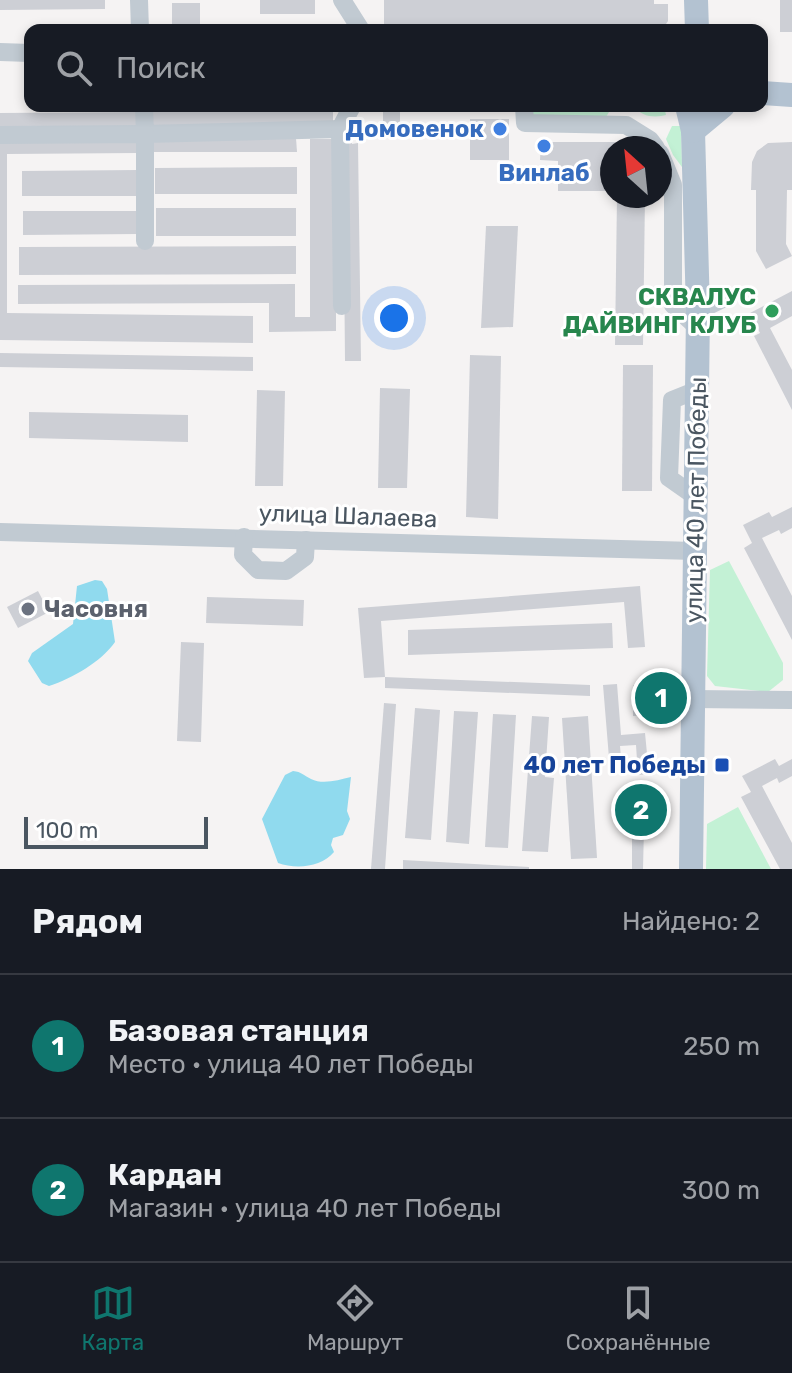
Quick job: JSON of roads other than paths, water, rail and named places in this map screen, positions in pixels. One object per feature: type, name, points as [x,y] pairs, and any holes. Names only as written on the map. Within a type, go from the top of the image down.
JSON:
[{"type":"main road","points":[[696,0],[697,24]]},
{"type":"main road","points":[[768,78],[792,79]]},
{"type":"main road","points":[[768,93],[792,95]]},
{"type":"main road","name":"улица 40 лет Победы","points":[[691,112],[698,319],[691,869]]},
{"type":"main road","points":[[693,131],[714,112]]},
{"type":"street","points":[[139,0],[140,24]]},
{"type":"street","points":[[342,0],[357,24]]},
{"type":"street","points":[[0,52],[24,53]]},
{"type":"street","points":[[144,112],[145,241]]},
{"type":"street","points":[[342,306],[340,129],[349,112]]},
{"type":"street","points":[[524,112],[525,123],[626,115],[646,136]]},
{"type":"street","points":[[0,135],[340,129]]},
{"type":"street","points":[[672,183],[673,305],[698,319],[727,297]]},
{"type":"street","name":"улица Шалаева","points":[[0,532],[695,551]]},
{"type":"street","points":[[244,537],[243,555],[258,570],[286,571],[305,557],[306,540]]},
{"type":"street","points":[[693,699],[792,700]]},
{"type":"water","points":[[102,581],[107,589],[115,642],[94,663],[77,674],[49,686],[42,683],[28,661],[32,653],[73,624],[77,586]]},
{"type":"water","points":[[293,771],[320,782],[351,777],[347,811],[350,819],[343,835],[333,838],[331,845],[334,852],[329,857],[308,866],[278,863],[262,819],[285,775]]},
{"type":"place","name":"Домовенок","points":[[500,129]]},
{"type":"place","name":"Винлаб","points":[[544,146]]},
{"type":"place","name":"СКВАЛУС ДАЙВИНГ КЛУБ","points":[[772,311]]},
{"type":"place","name":"Часовня","points":[[28,609]]},
{"type":"place","name":"Базовая станция","points":[[661,698]]},
{"type":"place","name":"40 лет Победы","points":[[722,765]]},
{"type":"place","name":"Кардан","points":[[641,810]]}]
